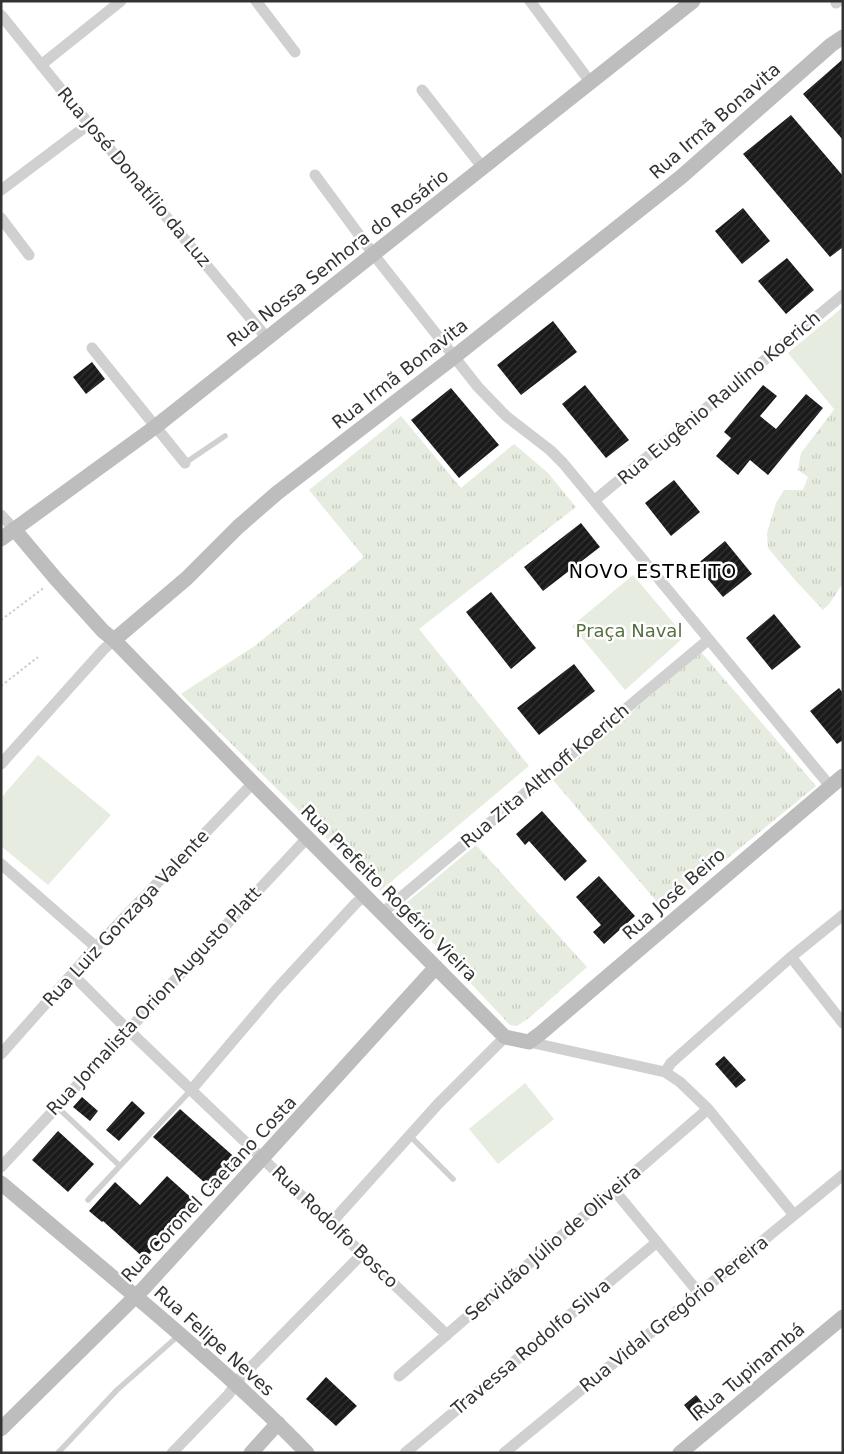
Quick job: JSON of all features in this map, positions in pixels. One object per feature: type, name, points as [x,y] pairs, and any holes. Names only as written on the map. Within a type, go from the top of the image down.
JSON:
[{"type":"street","points":[[41,65],[120,1]]},
{"type":"street","points":[[256,1],[295,52]]},
{"type":"street","points":[[530,1],[590,83]]},
{"type":"street","name":"Rua Nossa Senhora do Rosário","points":[[1,539],[156,427],[694,1]]},
{"type":"street","name":"Rua José Donatílio da Luz","points":[[1,15],[6,29],[41,65],[268,338]]},
{"type":"street","name":"Rua Irmã Bonavita","points":[[1,764],[104,649],[186,578],[238,527],[277,493],[454,357],[681,178],[824,51],[843,37]]},
{"type":"street","points":[[422,90],[483,168]]},
{"type":"street","points":[[1,190],[89,124]]},
{"type":"street","points":[[315,175],[374,255],[491,402],[550,450],[563,463],[830,786]]},
{"type":"street","points":[[1,218],[29,255]]},
{"type":"street","name":"Rua Eugênio Raulino Koerich","points":[[595,500],[843,295]]},
{"type":"street","points":[[92,348],[185,463]]},
{"type":"street","name":"Rua Prefeito Rogério Vieira","points":[[1,515],[103,631],[505,1037]]},
{"type":"street","name":"Rua Zita Althoff Koerich","points":[[382,913],[708,640]]},
{"type":"street","name":"Rua José Beiro","points":[[529,1042],[843,776]]},
{"type":"street","name":"Rua Luiz Gonzaga Valente","points":[[1,1054],[96,947],[253,783]]},
{"type":"street","name":"Rua Jornalista Orion Augusto Platt","points":[[1,1167],[308,837]]},
{"type":"street","points":[[1,864],[96,947]]},
{"type":"street","points":[[192,1089],[276,990],[366,895]]},
{"type":"street","points":[[665,1072],[671,1063],[791,957],[843,915]]},
{"type":"street","points":[[791,957],[843,1023]]},
{"type":"street","name":"Rua Coronel Caetano Costa","points":[[1,1429],[136,1297],[436,967]]},
{"type":"street","name":"Rua Rodolfo Bosco","points":[[72,974],[128,1030],[192,1089],[447,1335]]},
{"type":"street","points":[[331,1223],[438,1104],[505,1037],[665,1072],[680,1082],[708,1109],[794,1215]]},
{"type":"street","name":"Servidão Júlio de Oliveira","points":[[399,1376],[708,1109]]},
{"type":"street","name":"Rua Vidal Gregório Pereira","points":[[504,1453],[843,1175]]},
{"type":"street","name":"Rua Felipe Neves","points":[[1,1183],[180,1334],[278,1423],[307,1453]]},
{"type":"street","points":[[614,1190],[698,1293]]},
{"type":"street","name":"Travessa Rodolfo Silva","points":[[405,1453],[657,1242]]},
{"type":"street","points":[[172,1453],[237,1385],[241,1377],[362,1254]]},
{"type":"street","name":"Rua Tupinambá","points":[[680,1453],[843,1317]]},
{"type":"street","points":[[251,1453],[278,1423]]},
{"type":"lane","points":[[185,463],[225,436]]},
{"type":"lane","points":[[88,1200],[192,1089]]},
{"type":"lane","points":[[56,1106],[120,1166]]},
{"type":"lane","points":[[410,1136],[452,1179]]},
{"type":"lane","points":[[58,1453],[117,1390],[180,1334]]},
{"type":"path","points":[[1,620],[56,579]]},
{"type":"path","points":[[1,686],[38,657]]},
{"type":"green space","points":[[843,307],[843,420],[788,353]]},
{"type":"green space","points":[[839,403],[843,404],[843,583],[823,610],[768,548],[767,533],[776,503],[784,490],[803,490],[808,477],[798,470],[801,453]]},
{"type":"green space","points":[[401,416],[461,488],[514,444],[548,473],[576,507],[419,629],[529,766],[380,891],[181,694],[256,645],[364,557],[309,490]]},
{"type":"green space","name":"Praça Naval","points":[[633,575],[682,633],[682,639],[625,690],[572,626]]},
{"type":"green space","points":[[701,652],[816,786],[664,910],[553,780]]},
{"type":"green space","points":[[38,755],[111,815],[48,885],[1,846],[1,798]]},
{"type":"green space","points":[[476,845],[587,967],[529,1018],[517,1026],[510,1025],[400,908]]},
{"type":"green space","points":[[525,1083],[554,1119],[498,1164],[469,1129]]},
{"type":"building","points":[[843,59],[843,140],[803,94]]},
{"type":"building","points":[[791,115],[843,176],[843,247],[830,257],[743,154]]},
{"type":"building","points":[[743,208],[770,241],[742,264],[715,231]]},
{"type":"building","points":[[787,258],[814,290],[786,314],[758,281]]},
{"type":"building","points":[[553,321],[577,352],[521,395],[497,365]]},
{"type":"building","points":[[92,362],[105,379],[86,394],[73,377]]},
{"type":"building","points":[[585,385],[629,440],[606,458],[562,404]]},
{"type":"building","points":[[763,385],[777,396],[760,416],[776,429],[806,394],[823,408],[768,475],[750,460],[738,475],[716,456],[731,438],[724,432]]},
{"type":"building","points":[[451,388],[499,445],[459,478],[411,420]]},
{"type":"building","points":[[674,480],[700,512],[671,536],[645,503]]},
{"type":"building","points":[[581,523],[600,547],[543,591],[524,567]]},
{"type":"building","points":[[725,541],[752,574],[723,597],[696,565]]},
{"type":"building","points":[[491,592],[536,648],[511,669],[466,612]]},
{"type":"building","points":[[774,614],[801,647],[772,670],[746,638]]},
{"type":"building","points":[[574,664],[595,691],[539,735],[517,708]]},
{"type":"building","points":[[839,688],[843,693],[843,740],[837,744],[810,711]]},
{"type":"building","points":[[542,811],[587,861],[565,881],[529,841],[525,845],[516,834]]},
{"type":"building","points":[[599,876],[635,916],[604,944],[593,932],[601,925],[576,897]]},
{"type":"building","points":[[724,1056],[746,1080],[736,1088],[715,1064]]},
{"type":"building","points":[[82,1097],[98,1111],[90,1121],[73,1107]]},
{"type":"building","points":[[132,1101],[145,1113],[119,1141],[106,1130]]},
{"type":"building","points":[[180,1109],[239,1161],[213,1190],[153,1137]]},
{"type":"building","points":[[58,1131],[94,1164],[68,1192],[32,1160]]},
{"type":"building","points":[[167,1176],[196,1202],[145,1259],[103,1221],[89,1211],[115,1182],[140,1205]]},
{"type":"building","points":[[326,1377],[357,1406],[336,1426],[306,1399]]},
{"type":"building","points":[[696,1395],[709,1411],[697,1421],[684,1405]]},
{"type":"district","name":"NOVO ESTREITO","points":[[653,571]]}]
